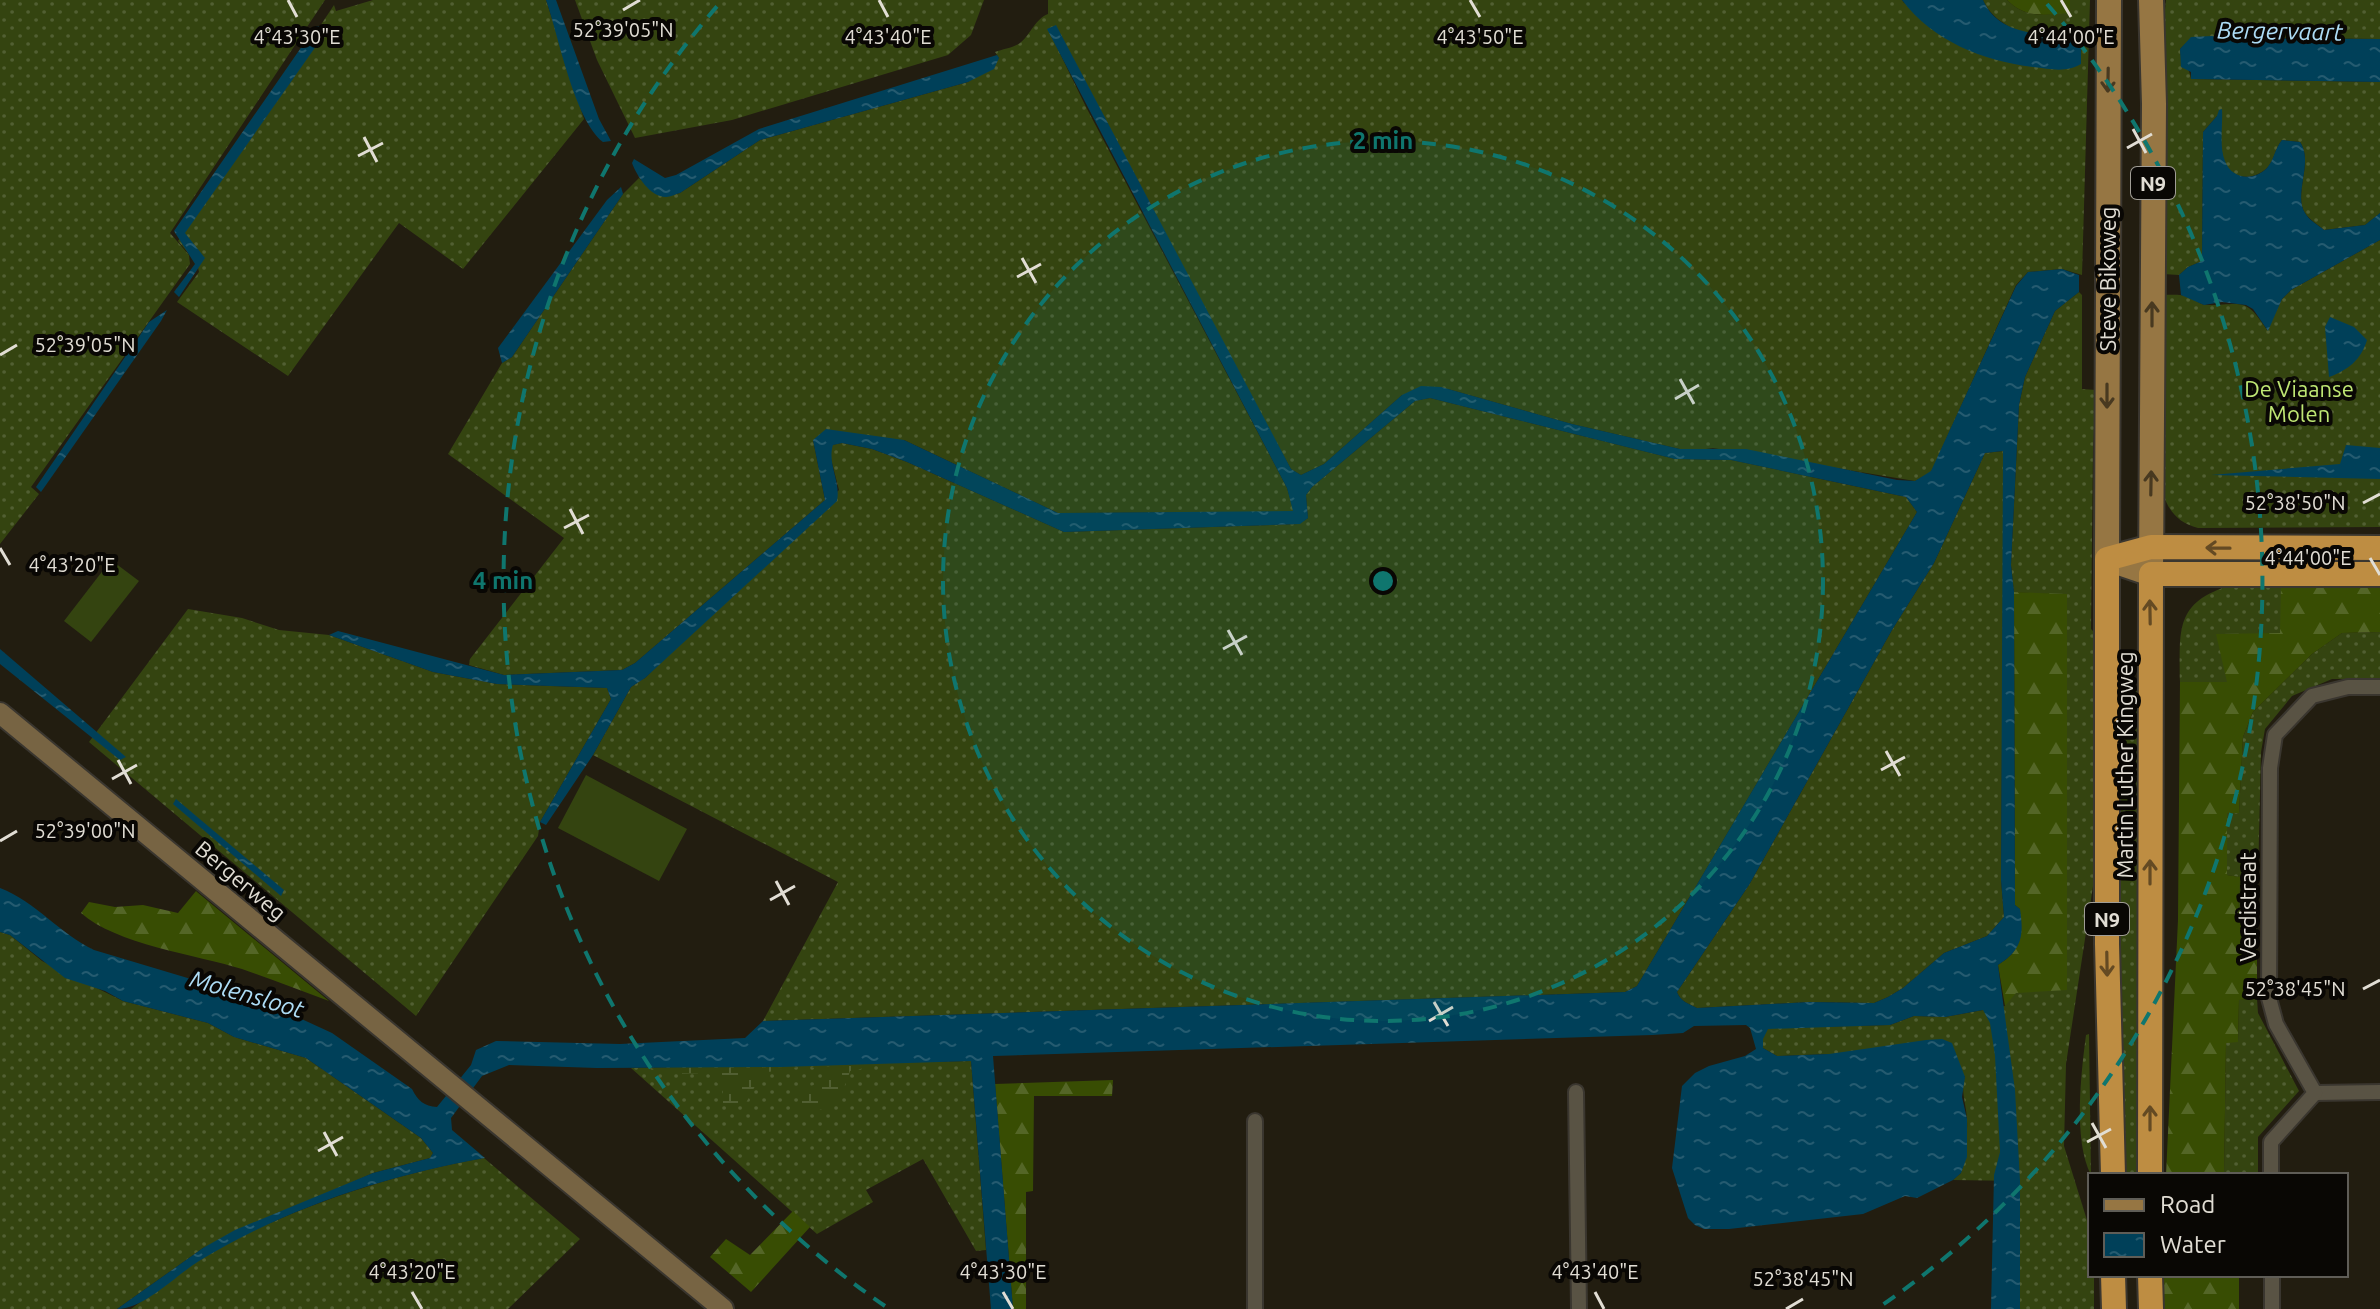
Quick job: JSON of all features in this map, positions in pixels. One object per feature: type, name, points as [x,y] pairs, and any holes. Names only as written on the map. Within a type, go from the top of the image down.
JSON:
[{"type":"highway","points":[[2107,559],[2151,547],[2380,548]]},
{"type":"highway","name":"Martin Luther Kingweg","points":[[2107,559],[2107,944],[2113,1173]]},
{"type":"highway","points":[[2151,574],[2380,574]]},
{"type":"highway","name":"Martin Luther Kingweg","points":[[2150,1173],[2151,574]]},
{"type":"highway","points":[[2113,1277],[2114,1309]]},
{"type":"highway","points":[[2150,1277],[2151,1309]]},
{"type":"main road","name":"Steve Bikoweg","points":[[2107,559],[2109,0]]},
{"type":"main road","name":"Steve Bikoweg","points":[[2151,0],[2154,104],[2151,547]]},
{"type":"main road","name":"Martin Luther Kingweg","points":[[2151,547],[2151,574]]},
{"type":"main road","points":[[2107,559],[2151,574]]},
{"type":"main road","name":"Bergerweg","points":[[0,713],[723,1309]]},
{"type":"street","name":"Verdistraat","points":[[2315,1093],[2276,1024],[2269,998],[2270,768],[2275,735],[2312,696],[2348,687],[2380,687]]},
{"type":"street","points":[[1576,1092],[1579,1309]]},
{"type":"street","points":[[2271,1173],[2271,1142],[2315,1093],[2380,1092]]},
{"type":"street","points":[[1255,1121],[1255,1309]]},
{"type":"street","points":[[2272,1277],[2272,1309]]},
{"type":"green space","points":[[0,0],[325,0],[170,233],[189,255],[190,264],[31,487],[39,494],[0,544]]},
{"type":"green space","points":[[373,0],[546,0],[584,119],[463,269],[399,223],[288,376],[177,302],[199,272],[197,263],[178,241],[334,5],[336,11]]},
{"type":"green space","points":[[575,0],[984,0],[971,35],[948,55],[732,120],[635,138],[597,60]]},
{"type":"green space","points":[[1048,0],[1902,0],[2081,64],[2081,49],[2012,28],[1990,12],[1983,0],[2007,0],[2021,10],[2044,15],[2070,12],[2070,0],[2090,0],[2082,275],[2062,269],[2028,272],[2016,285],[1931,472],[1915,481],[1713,448],[1680,449],[1572,424],[1441,387],[1402,395],[1324,464],[1301,475],[1291,469],[1048,29],[1287,488],[1294,512],[1058,513],[904,440],[813,440],[825,500],[635,663],[622,670],[504,675],[469,665],[470,659],[564,538],[448,454],[502,363],[512,357],[623,194],[639,178],[657,193],[680,193],[760,140],[968,82],[999,58],[995,52],[1024,39],[1048,14]]},
{"type":"green space","points":[[2007,0],[2070,0],[2070,13],[2029,13]]},
{"type":"green space","points":[[2166,0],[2380,0],[2380,39],[2192,37],[2180,49],[2191,79],[2380,82],[2380,213],[2365,225],[2324,230],[2307,215],[2302,205],[2305,159],[2300,142],[2282,140],[2267,168],[2249,177],[2237,175],[2224,161],[2217,116],[2203,132],[2202,261],[2179,275],[2163,274],[2160,59]]},
{"type":"green space","name":"De Viaanse Molen","points":[[2380,240],[2380,527],[2198,528],[2180,520],[2163,494],[2163,295],[2186,296],[2205,305],[2236,304],[2248,307],[2267,330],[2282,299],[2291,290]]},
{"type":"green space","points":[[2079,292],[2082,295],[2082,389],[2096,390],[2091,629],[2096,634],[2095,873],[2066,1064],[2064,1146],[2088,1224],[2088,1277],[2094,1277],[2094,1309],[2020,1309],[2020,1181],[1953,1180],[1961,1173],[1966,1140],[1965,1076],[1829,1054],[1777,1056],[1763,1048],[1762,1039],[1768,1028],[1890,1025],[1914,1016],[1945,1017],[2005,1006],[2067,595],[2014,592],[2011,565],[2019,405],[2025,377],[2055,311]]},
{"type":"green space","points":[[1430,398],[1675,459],[1731,460],[1906,497],[1917,512],[1637,986],[1625,992],[763,1021],[838,882],[593,755],[631,687],[645,678],[839,490],[830,455],[832,445],[842,443],[872,449],[907,462],[1064,532],[1299,524],[1308,518],[1306,495],[1312,487],[1415,401]]},
{"type":"green space","points":[[2004,451],[2001,880],[2004,917],[1987,936],[1944,953],[1903,988],[1874,1003],[1809,1002],[1697,1008],[1688,1004],[1677,992],[1749,885],[1892,630],[1934,563],[1985,453]]},
{"type":"green space","points":[[111,560],[139,581],[91,642],[64,621]]},
{"type":"green space","points":[[2232,585],[2281,585],[2281,634],[2227,682],[2180,682],[2184,620],[2199,600]]},
{"type":"green space","points":[[2281,585],[2380,585],[2380,632],[2342,633],[2312,654],[2253,712],[2243,737],[2239,813],[2227,813],[2227,875],[2240,877],[2238,922],[2257,921],[2257,999],[2239,1000],[2238,1042],[2226,1043],[2224,1173],[2166,1173],[2178,920],[2180,682],[2227,682],[2216,634],[2280,633]]},
{"type":"green space","points":[[2014,592],[2067,594],[2067,990],[2016,993],[2005,1006],[1998,965],[2017,948],[2022,927],[2020,909],[2015,905]]},
{"type":"green space","points":[[188,609],[242,618],[279,630],[329,635],[433,672],[497,684],[607,688],[611,699],[540,822],[538,836],[416,1016],[89,742]]},
{"type":"green space","points":[[2380,632],[2380,679],[2332,679],[2292,696],[2265,729],[2261,752],[2257,921],[2238,923],[2239,877],[2227,875],[2227,812],[2239,813],[2243,737],[2253,712],[2312,654],[2342,633]]},
{"type":"green space","points":[[2117,689],[2141,691],[2138,1173],[2123,1173],[2116,973]]},
{"type":"green space","points":[[586,775],[687,829],[659,881],[558,828]]},
{"type":"green space","points":[[196,891],[329,1001],[242,969],[135,941],[96,924],[81,913],[89,902],[115,907],[143,905],[178,913]]},
{"type":"green space","points":[[0,932],[10,935],[42,961],[123,1001],[208,1023],[234,1037],[306,1058],[421,1138],[433,1153],[430,1158],[373,1173],[203,1248],[117,1309],[0,1309]]},
{"type":"green space","points":[[2257,999],[2258,1013],[2299,1091],[2258,1137],[2258,1173],[2224,1173],[2226,1042],[2238,1042],[2239,1000]]},
{"type":"green space","points":[[2089,1034],[2091,1173],[2085,1161],[2080,1126],[2086,1035]]},
{"type":"green space","points":[[971,1061],[986,1250],[976,1251],[923,1159],[866,1190],[873,1202],[817,1234],[631,1068]]},
{"type":"green space","points":[[880,1065],[850,1071],[843,1090],[833,1102],[801,1117],[801,1090],[824,1081],[825,1071],[811,1067]]},
{"type":"green space","points":[[798,1067],[762,1073],[747,1101],[732,1107],[723,1105],[723,1089],[708,1073],[665,1074],[651,1068]]},
{"type":"green space","points":[[1113,1080],[1112,1096],[1034,1096],[1033,1191],[1026,1192],[1026,1309],[1013,1309],[995,1084]]},
{"type":"green space","points":[[484,1158],[580,1239],[508,1309],[131,1309],[215,1250],[273,1222],[362,1188]]},
{"type":"green space","points":[[793,1211],[810,1227],[751,1292],[710,1257],[726,1239],[750,1255]]},
{"type":"green space","points":[[2162,1277],[2239,1277],[2239,1309],[2161,1309]]},
{"type":"water","points":[[546,0],[556,0],[599,119],[611,141],[603,142],[584,115],[568,76]]},
{"type":"water","points":[[1902,0],[1983,0],[1990,12],[2010,27],[2073,38],[2081,49],[2081,64],[2069,69],[2052,69],[2014,64],[1978,54],[1944,38]]},
{"type":"water","points":[[1056,25],[1291,469],[1301,475],[1324,464],[1402,395],[1421,386],[1441,387],[1572,424],[1680,449],[1746,449],[1915,481],[1931,471],[2016,286],[2028,272],[2062,269],[2079,275],[2079,292],[2055,311],[2025,377],[2019,405],[2011,565],[2014,592],[2015,905],[2020,909],[2022,927],[2017,948],[1998,965],[2015,1090],[2020,1181],[2020,1309],[1991,1309],[1994,1175],[2000,1152],[1995,1056],[1990,1023],[1983,1010],[1945,1017],[1914,1016],[1890,1025],[1768,1029],[1763,1048],[1777,1056],[1829,1054],[1926,1040],[1942,1039],[1952,1043],[1965,1077],[1962,1097],[1967,1119],[1967,1157],[1961,1173],[1917,1198],[1905,1196],[1863,1214],[1729,1229],[1704,1229],[1688,1218],[1672,1168],[1682,1086],[1695,1073],[1709,1066],[1745,1056],[1756,1049],[1750,1028],[1746,1025],[1694,1026],[1683,1033],[1652,1035],[993,1056],[1013,1309],[991,1309],[971,1061],[781,1067],[509,1065],[482,1076],[451,1118],[452,1130],[485,1158],[410,1174],[302,1210],[232,1242],[138,1304],[117,1309],[203,1248],[235,1230],[373,1173],[430,1158],[433,1153],[421,1138],[306,1058],[234,1037],[208,1023],[123,1001],[105,991],[65,978],[10,935],[0,932],[0,888],[25,901],[70,936],[94,950],[258,999],[332,1033],[412,1089],[422,1102],[437,1107],[471,1065],[476,1050],[496,1041],[620,1044],[745,1038],[763,1021],[1625,992],[1637,986],[1917,512],[1906,497],[1731,460],[1675,459],[1430,398],[1415,401],[1312,487],[1306,495],[1308,518],[1300,524],[1064,532],[907,462],[872,449],[842,443],[833,445],[837,501],[645,678],[631,687],[593,755],[546,825],[540,822],[611,699],[607,688],[497,684],[433,672],[329,635],[338,631],[504,675],[622,670],[635,663],[825,500],[813,440],[826,429],[904,440],[1058,513],[1293,511],[1287,488],[1047,29]],"holes":[[[2003,451],[2001,880],[2004,917],[1987,936],[1944,953],[1903,988],[1874,1003],[1809,1002],[1697,1008],[1678,995],[1677,992],[1749,885],[1892,630],[1934,563],[1985,453]]]},
{"type":"water","points":[[316,26],[326,28],[321,39],[185,233],[205,258],[179,297],[174,292],[195,264],[174,231]]},
{"type":"water","points":[[2191,37],[2380,39],[2380,82],[2191,79],[2191,72],[2181,67],[2180,49]]},
{"type":"water","points":[[997,55],[999,58],[994,69],[968,82],[760,140],[670,197],[650,190],[632,163],[634,159],[665,178],[676,175],[759,129]]},
{"type":"water","points":[[2222,109],[2223,155],[2233,172],[2250,177],[2256,175],[2267,168],[2282,140],[2300,142],[2305,159],[2302,205],[2311,220],[2324,230],[2365,225],[2380,213],[2380,240],[2291,290],[2282,299],[2268,331],[2253,309],[2246,305],[2222,302],[2204,305],[2181,295],[2179,275],[2202,261],[2203,132]]},
{"type":"water","points":[[621,187],[623,194],[512,357],[502,363],[498,348],[607,200]]},
{"type":"water","points":[[167,310],[41,492],[36,487],[149,322]]},
{"type":"water","points":[[2330,317],[2354,327],[2367,340],[2353,363],[2329,377],[2325,327]]},
{"type":"water","points":[[2346,445],[2380,448],[2380,479],[2211,475],[2340,464]]},
{"type":"water","points":[[0,649],[126,757],[120,760],[0,664]]},
{"type":"water","points":[[176,799],[284,890],[281,896],[173,804]]},
{"type":"water label","name":"Bergervaart","points":[[2280,31]]},
{"type":"water label","name":"Molensloot","points":[[247,994]]}]
